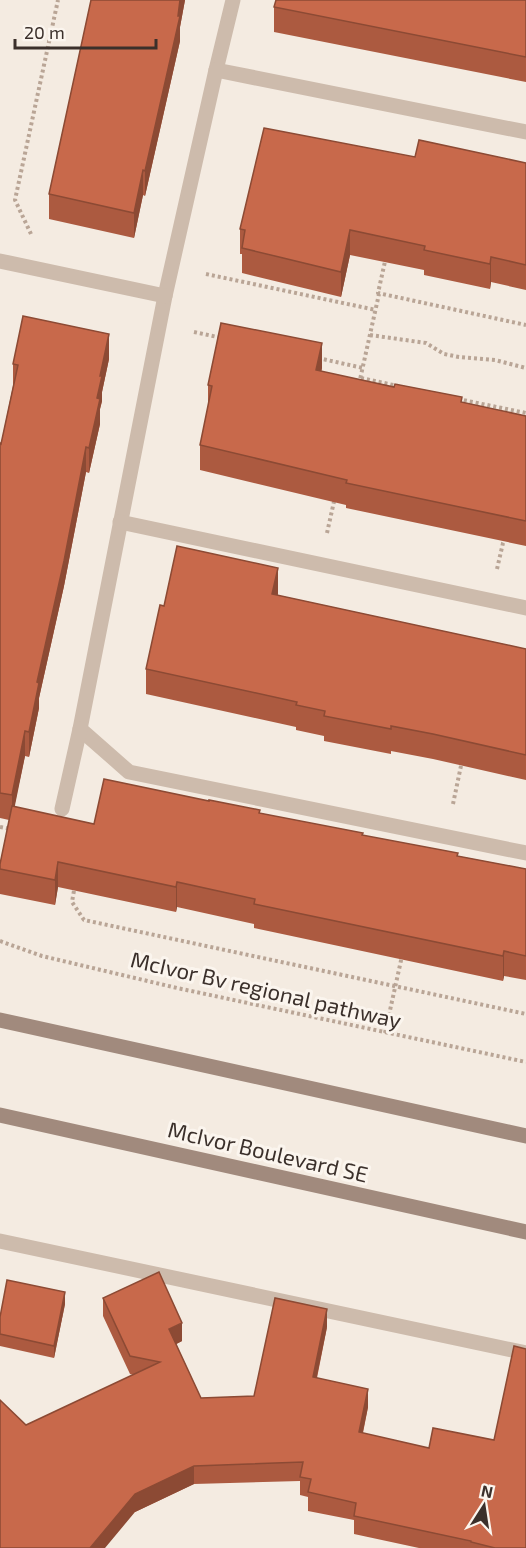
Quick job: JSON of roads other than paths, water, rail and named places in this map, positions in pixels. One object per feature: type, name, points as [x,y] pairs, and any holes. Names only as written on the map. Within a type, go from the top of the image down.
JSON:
[{"type":"main road","points":[[0,1020],[526,1136]]},
{"type":"main road","name":"McIvor Boulevard SE","points":[[0,1115],[526,1232]]},
{"type":"lane","points":[[62,808],[80,729],[165,296],[233,0]]},
{"type":"lane","points":[[216,70],[526,132]]},
{"type":"lane","points":[[0,261],[165,296]]},
{"type":"lane","points":[[120,522],[526,608]]},
{"type":"lane","points":[[80,729],[129,772],[526,853]]},
{"type":"lane","points":[[0,1241],[526,1353]]}]
